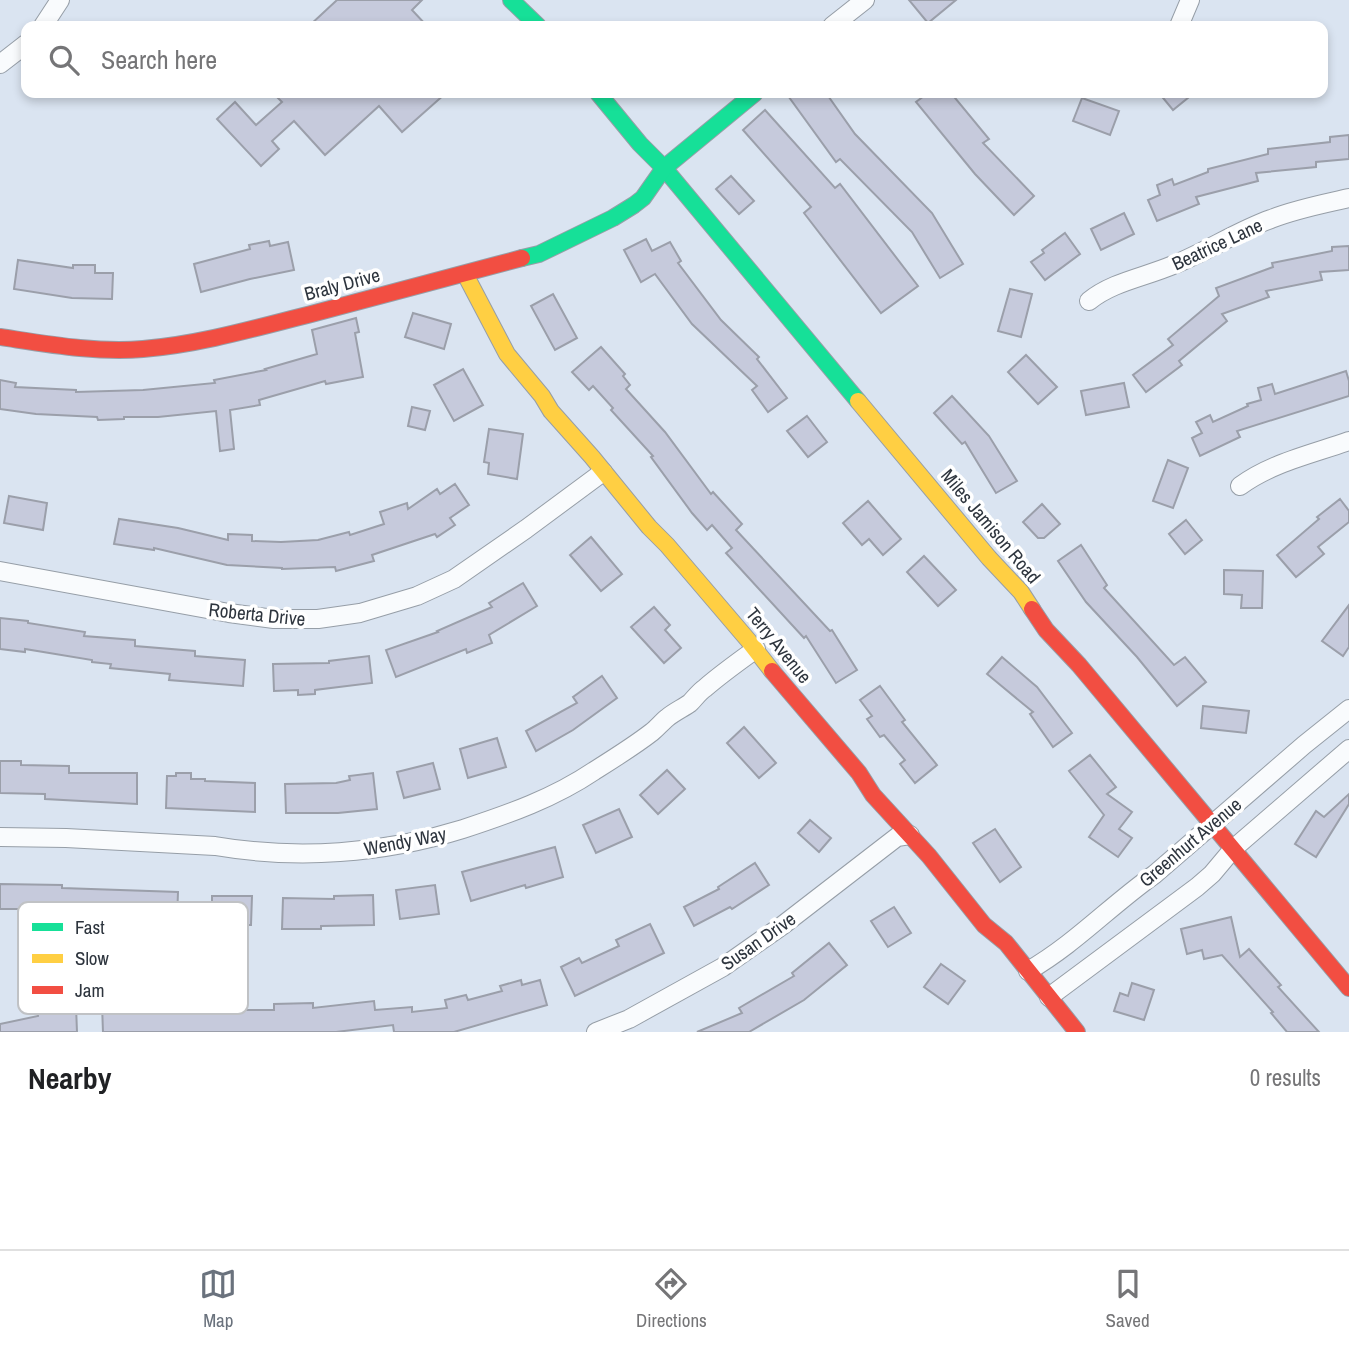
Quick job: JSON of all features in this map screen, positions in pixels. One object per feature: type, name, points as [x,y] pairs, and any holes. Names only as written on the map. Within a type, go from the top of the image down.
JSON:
[{"type":"street","points":[[46,21],[60,0]]},
{"type":"street","points":[[512,0],[533,21]]},
{"type":"street","points":[[838,21],[865,0]]},
{"type":"street","points":[[1181,21],[1190,0]]},
{"type":"street","points":[[0,64],[21,48]]},
{"type":"street","name":"Miles Jamison Road","points":[[602,98],[989,558],[1021,592],[1046,630],[1088,676],[1349,988]]},
{"type":"street","name":"Braly Drive","points":[[0,337],[119,350],[189,343],[257,328],[539,254],[613,218],[643,198],[663,168],[749,98]]},
{"type":"street","name":"Beatrice Lane","points":[[1089,301],[1111,287],[1186,260],[1271,218],[1349,198]]},
{"type":"street","name":"Terry Avenue","points":[[465,274],[507,354],[551,411],[756,649],[859,773],[873,795],[910,835],[984,925],[1006,943],[1077,1032]]},
{"type":"street","points":[[1240,486],[1284,463],[1349,441]]},
{"type":"street","name":"Roberta Drive","points":[[0,571],[229,614],[274,619],[318,619],[360,614],[417,596],[454,579],[603,472]]},
{"type":"street","name":"Wendy Way","points":[[0,837],[66,838],[215,846],[279,853],[322,853],[384,847],[445,835],[522,809],[592,773],[653,731],[756,649]]},
{"type":"street","name":"Greenhurt Avenue","points":[[1028,971],[1065,948],[1349,709]]},
{"type":"street","name":"Greenhurt Avenue","points":[[1049,997],[1197,887],[1233,849],[1349,749]]},
{"type":"street","name":"Susan Drive","points":[[596,1032],[629,1019],[723,967],[783,925],[897,837],[910,835]]},
{"type":"building","points":[[337,0],[422,0],[412,10],[422,21],[314,21]]},
{"type":"building","points":[[909,0],[956,0],[930,21],[926,21]]},
{"type":"building","points":[[278,98],[440,98],[402,132],[379,106],[325,155],[294,121],[272,141],[279,149],[261,166],[217,119],[235,102],[256,125],[282,102]]},
{"type":"building","points":[[790,98],[830,98],[855,134],[932,213],[963,264],[940,278],[912,232],[840,159],[836,162]]},
{"type":"building","points":[[921,98],[955,98],[989,139],[983,143],[1034,196],[1014,215],[975,174],[916,102]]},
{"type":"building","points":[[1082,98],[1119,111],[1110,135],[1073,121]]},
{"type":"building","points":[[1163,98],[1188,98],[1173,110]]},
{"type":"building","points":[[765,110],[835,188],[840,184],[918,286],[881,313],[804,213],[811,207],[743,130]]},
{"type":"building","points":[[1349,135],[1349,159],[1316,162],[1316,167],[1256,173],[1258,181],[1196,197],[1199,204],[1157,221],[1148,200],[1160,195],[1157,185],[1172,179],[1174,185],[1208,172],[1208,169],[1268,154],[1268,149],[1330,142],[1330,137]]},
{"type":"building","points":[[731,176],[754,201],[739,214],[716,189]]},
{"type":"building","points":[[1124,213],[1134,234],[1101,250],[1091,229]]},
{"type":"building","points":[[1065,233],[1080,254],[1045,280],[1031,262]]},
{"type":"building","points":[[646,239],[652,251],[670,242],[681,261],[678,263],[721,320],[759,357],[757,359],[787,398],[768,412],[752,390],[757,386],[692,324],[655,274],[641,282],[624,250]]},
{"type":"building","points":[[269,241],[270,246],[288,242],[294,270],[201,292],[194,264]]},
{"type":"building","points":[[1349,246],[1349,270],[1320,272],[1322,280],[1266,291],[1269,297],[1222,314],[1227,321],[1179,361],[1182,365],[1146,392],[1133,375],[1173,345],[1168,339],[1219,296],[1216,288],[1273,267],[1272,263],[1332,251],[1332,247]]},
{"type":"building","points":[[18,260],[73,268],[73,265],[95,265],[95,273],[113,273],[112,299],[72,298],[14,289]]},
{"type":"building","points":[[1010,289],[1032,294],[1021,337],[998,331]]},
{"type":"building","points":[[553,294],[577,338],[555,350],[531,306]]},
{"type":"building","points":[[413,313],[451,324],[444,349],[405,337]]},
{"type":"building","points":[[356,318],[359,332],[355,333],[363,377],[326,384],[325,381],[259,400],[260,405],[230,410],[234,449],[220,451],[216,411],[98,420],[97,417],[0,409],[0,380],[16,383],[15,387],[76,392],[143,390],[215,383],[214,380],[266,370],[317,354],[312,330]]},
{"type":"building","points":[[601,347],[625,374],[623,376],[630,385],[626,389],[665,432],[711,494],[713,492],[742,524],[736,530],[830,631],[832,630],[857,670],[836,683],[806,636],[804,638],[726,553],[732,548],[712,525],[707,530],[651,457],[653,456],[611,410],[613,408],[593,386],[589,390],[572,372]]},
{"type":"building","points":[[1026,355],[1057,387],[1038,404],[1008,372]]},
{"type":"building","points":[[463,369],[483,405],[454,421],[434,385]]},
{"type":"building","points":[[1346,371],[1349,396],[1237,431],[1240,437],[1200,456],[1192,438],[1202,433],[1196,422],[1210,415],[1213,422],[1248,406],[1247,404],[1261,400],[1258,388],[1272,384],[1275,394]]},
{"type":"building","points":[[1124,383],[1129,407],[1086,415],[1081,391]]},
{"type":"building","points":[[952,396],[989,436],[1017,481],[996,493],[965,442],[962,444],[934,413]]},
{"type":"building","points":[[412,407],[430,411],[425,430],[408,426]]},
{"type":"building","points":[[807,416],[827,442],[808,457],[787,431]]},
{"type":"building","points":[[489,429],[523,434],[517,479],[488,474],[489,463],[484,462]]},
{"type":"building","points":[[1168,460],[1188,468],[1173,508],[1153,501]]},
{"type":"building","points":[[455,484],[469,505],[450,518],[455,525],[437,537],[435,534],[372,555],[374,561],[336,571],[335,567],[282,569],[227,565],[154,548],[114,544],[119,519],[178,528],[228,540],[228,534],[252,535],[252,541],[281,542],[318,540],[349,532],[350,535],[384,524],[380,512],[407,503],[408,509],[437,489],[440,494]]},
{"type":"building","points":[[9,496],[47,503],[43,530],[4,523]]},
{"type":"building","points":[[1340,499],[1349,511],[1349,522],[1318,547],[1324,554],[1296,577],[1277,555]]},
{"type":"building","points":[[868,501],[901,539],[883,555],[869,539],[862,545],[843,523]]},
{"type":"building","points":[[1042,504],[1060,524],[1044,538],[1038,538],[1023,522]]},
{"type":"building","points":[[1186,520],[1202,540],[1185,554],[1169,534]]},
{"type":"building","points":[[591,537],[622,574],[601,591],[570,555]]},
{"type":"building","points":[[1081,545],[1107,585],[1104,588],[1174,665],[1185,657],[1206,682],[1177,706],[1137,657],[1086,602],[1058,561]]},
{"type":"building","points":[[924,556],[956,590],[938,606],[907,572]]},
{"type":"building","points":[[1224,570],[1263,571],[1262,608],[1241,608],[1242,595],[1224,594]]},
{"type":"building","points":[[523,583],[537,606],[489,635],[492,643],[467,653],[466,649],[396,677],[386,650],[438,632],[492,607],[489,603]]},
{"type":"building","points":[[1349,605],[1349,647],[1343,656],[1322,641]]},
{"type":"building","points":[[654,607],[670,625],[665,630],[681,648],[664,663],[631,627]]},
{"type":"building","points":[[0,618],[85,632],[84,636],[135,640],[135,646],[195,651],[195,656],[245,660],[243,686],[169,680],[170,674],[110,668],[111,664],[25,649],[25,652],[0,649]]},
{"type":"building","points":[[369,656],[372,683],[315,690],[315,694],[298,695],[298,690],[274,691],[273,664],[329,663]]},
{"type":"building","points":[[1002,657],[1037,687],[1072,733],[1053,747],[1030,714],[1033,712],[987,674]]},
{"type":"building","points":[[602,676],[617,698],[573,730],[536,751],[526,731],[577,703],[573,697]]},
{"type":"building","points":[[880,686],[905,720],[902,722],[937,765],[915,783],[900,764],[905,760],[884,735],[880,737],[867,719],[872,716],[860,700]]},
{"type":"building","points":[[1203,706],[1249,711],[1246,733],[1201,728]]},
{"type":"building","points":[[744,727],[776,763],[759,778],[727,743]]},
{"type":"building","points":[[497,738],[506,767],[468,778],[460,749]]},
{"type":"building","points":[[1090,755],[1116,787],[1107,794],[1132,812],[1119,829],[1132,838],[1118,857],[1089,837],[1104,815],[1069,771]]},
{"type":"building","points":[[0,761],[21,761],[21,765],[69,766],[69,773],[137,773],[137,804],[45,799],[45,794],[0,793]]},
{"type":"building","points":[[433,763],[440,789],[404,798],[397,772]]},
{"type":"building","points":[[667,770],[685,789],[658,814],[640,795]]},
{"type":"building","points":[[176,773],[191,773],[191,779],[205,781],[255,783],[255,812],[166,808],[167,776],[176,776]]},
{"type":"building","points":[[373,773],[377,809],[338,813],[286,813],[285,784],[336,783],[350,780],[349,776]]},
{"type":"building","points":[[1349,794],[1349,804],[1316,857],[1295,844],[1316,811],[1324,817]]},
{"type":"building","points":[[619,809],[632,837],[596,853],[583,825]]},
{"type":"building","points":[[810,820],[831,838],[819,852],[798,833]]},
{"type":"building","points":[[995,829],[1021,867],[1000,882],[973,843]]},
{"type":"building","points":[[555,847],[563,877],[471,901],[462,872]]},
{"type":"building","points":[[755,863],[769,885],[732,909],[730,907],[694,926],[684,907],[719,889],[718,887]]},
{"type":"building","points":[[0,884],[178,892],[178,902],[18,902],[18,909],[0,909]]},
{"type":"building","points":[[435,885],[439,914],[400,919],[396,890]]},
{"type":"building","points":[[373,895],[374,925],[282,929],[283,898],[334,899],[334,896]]},
{"type":"building","points":[[212,896],[252,896],[251,925],[248,925],[248,902],[212,902]]},
{"type":"building","points":[[894,907],[911,933],[888,947],[871,921]]},
{"type":"building","points":[[1231,917],[1240,957],[1249,949],[1281,985],[1278,987],[1319,1032],[1287,1032],[1271,1013],[1273,1012],[1222,955],[1204,959],[1202,950],[1187,954],[1181,929]]},
{"type":"building","points":[[650,924],[664,953],[575,996],[561,967],[579,958],[582,963],[619,946],[616,940]]},
{"type":"building","points":[[829,943],[847,965],[804,1000],[749,1032],[697,1032],[742,1013],[739,1008],[794,976],[792,973]]},
{"type":"building","points":[[941,964],[965,981],[948,1004],[924,987]]},
{"type":"building","points":[[521,980],[522,985],[540,980],[547,1005],[454,1032],[394,1032],[393,1025],[336,1032],[103,1032],[102,1014],[248,1014],[248,1010],[274,1010],[274,1004],[313,1003],[313,1008],[374,1001],[375,1010],[412,1007],[412,1012],[447,1008],[445,1000],[466,995],[468,1000],[502,991],[500,986]]},
{"type":"building","points":[[1132,983],[1154,990],[1144,1020],[1114,1011],[1120,993],[1128,996]]},
{"type":"building","points":[[76,1014],[77,1032],[0,1032],[0,1024],[38,1016]]},
{"type":"traffic: fast","points":[[511,0],[533,21]]},
{"type":"traffic: fast","points":[[602,98],[664,168],[858,401]]},
{"type":"traffic: fast","points":[[522,258],[539,254],[634,205],[643,198],[664,168],[749,98]]},
{"type":"traffic: slow","points":[[465,274],[507,354],[551,411],[772,671]]},
{"type":"traffic: slow","points":[[858,401],[989,558],[1021,592],[1032,609]]},
{"type":"traffic: jam","points":[[0,337],[89,349],[165,347],[252,329],[522,258]]},
{"type":"traffic: jam","points":[[1032,609],[1046,630],[1079,665],[1349,988]]},
{"type":"traffic: jam","points":[[772,671],[984,925],[1006,943],[1077,1032]]}]
